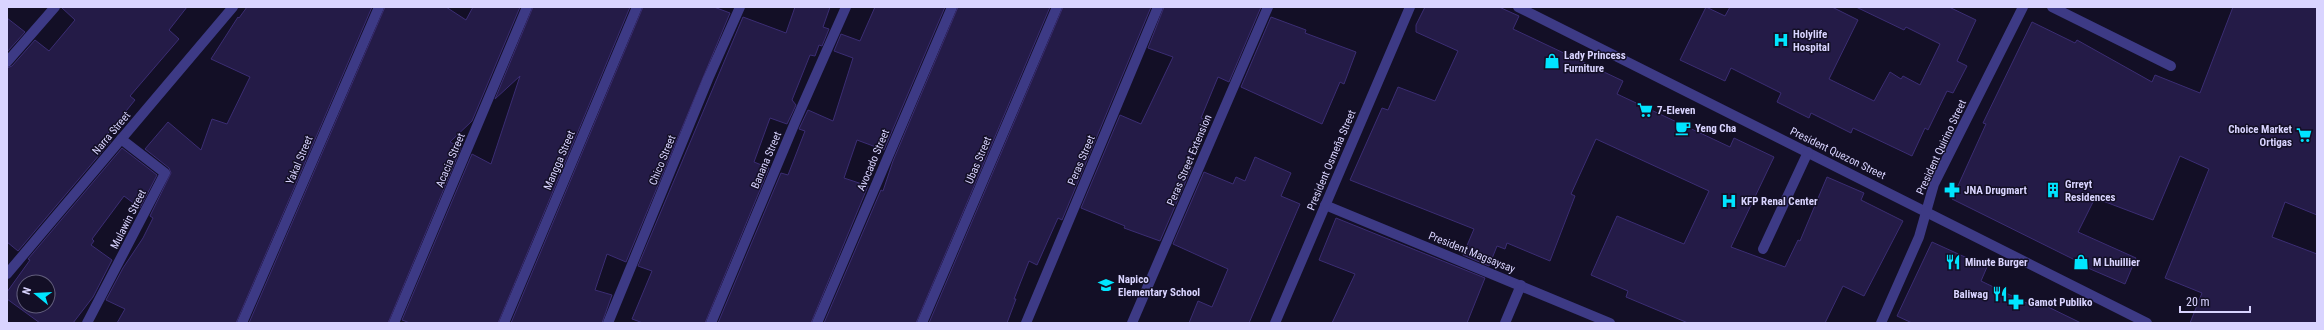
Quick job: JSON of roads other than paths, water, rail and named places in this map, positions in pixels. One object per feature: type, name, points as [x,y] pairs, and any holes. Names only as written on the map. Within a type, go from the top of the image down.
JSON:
[{"type":"street","points":[[7,62],[55,7]]},
{"type":"street","name":"Narra Street","points":[[7,274],[233,7]]},
{"type":"street","name":"Yakal Street","points":[[242,323],[379,7]]},
{"type":"street","name":"Acacia Street","points":[[394,323],[527,7]]},
{"type":"street","name":"Mangga Street","points":[[504,323],[637,7]]},
{"type":"street","name":"Chico Street","points":[[608,323],[708,79],[740,7]]},
{"type":"street","name":"Banana Street","points":[[712,323],[796,120],[846,7]]},
{"type":"street","name":"Avocado Street","points":[[817,323],[952,7]]},
{"type":"street","name":"Ubas Street","points":[[922,323],[1057,7]]},
{"type":"street","name":"Peras Street","points":[[1026,323],[1158,7]]},
{"type":"street","name":"Peras Street Extension","points":[[1132,323],[1268,7]]},
{"type":"street","name":"President Osmeña Street","points":[[1274,323],[1410,7]]},
{"type":"street","name":"President Quezon Street","points":[[1518,7],[1926,210],[2147,323]]},
{"type":"street","name":"President Quirino Street","points":[[1881,323],[1919,236],[1931,191],[2022,7]]},
{"type":"street","points":[[2052,7],[2170,66]]},
{"type":"street","name":"Mulawin Street","points":[[87,323],[165,173],[121,139]]},
{"type":"street","points":[[1763,250],[1808,152]]},
{"type":"street","name":"President Magsaysay","points":[[1325,205],[1610,323]]},
{"type":"street","points":[[1505,323],[1521,285]]},
{"type":"place","name":"Holylife Hospital","points":[[1781,40]]},
{"type":"place","name":"Lady Princess Furniture","points":[[1552,61]]},
{"type":"place","name":"7-Eleven","points":[[1645,110]]},
{"type":"place","name":"Yeng Cha","points":[[1683,128]]},
{"type":"place","name":"Choice Market Ortigas","points":[[2304,135]]},
{"type":"place","name":"JNA Drugmart","points":[[1952,190]]},
{"type":"place","name":"Grreyt Residences","points":[[2053,190]]},
{"type":"place","name":"KFP Renal Center","points":[[1729,201]]},
{"type":"place","name":"Minute Burger","points":[[1953,262]]},
{"type":"place","name":"M Lhuillier","points":[[2081,262]]},
{"type":"place","name":"Napico Elementary School","points":[[1106,285]]},
{"type":"place","name":"Baliwag","points":[[2000,294]]},
{"type":"place","name":"Gamot Publiko","points":[[2016,302]]}]
